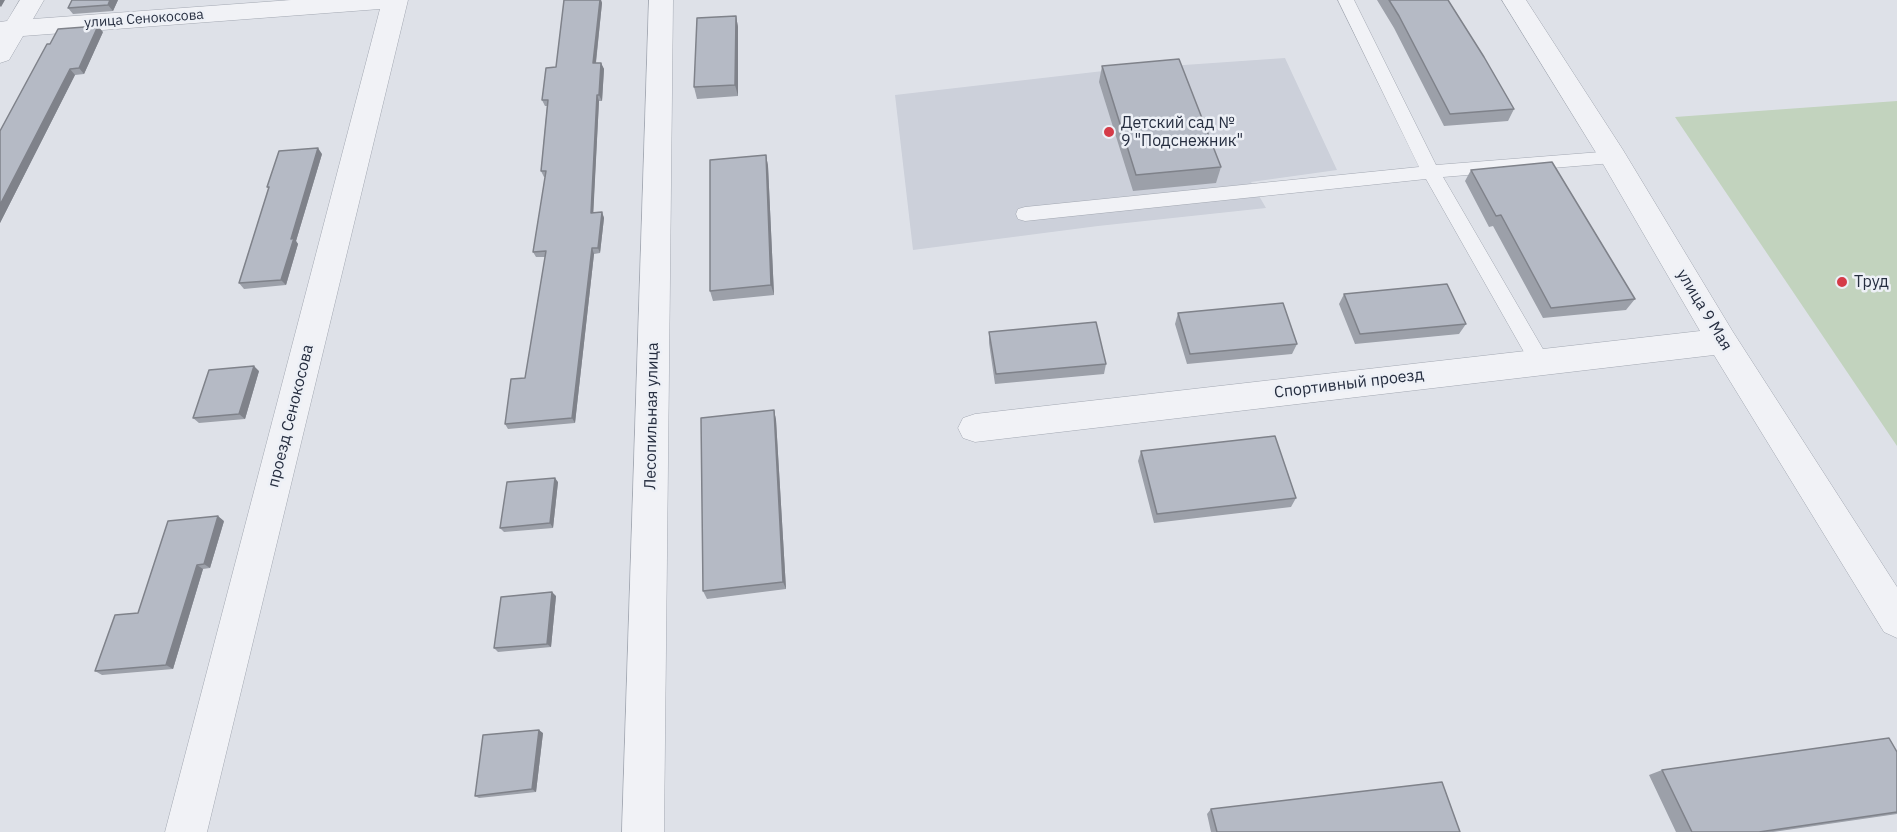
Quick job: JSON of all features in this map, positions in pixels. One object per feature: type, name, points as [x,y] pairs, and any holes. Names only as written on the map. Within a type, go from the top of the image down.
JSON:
[{"type":"street","points":[[0,54],[8,29],[32,0]]},
{"type":"street","name":"улица Сенокосова","points":[[8,29],[396,0]]},
{"type":"street","name":"проезд Сенокосова","points":[[186,832],[396,0]]},
{"type":"street","name":"Лесопильная улица","points":[[643,832],[662,0]]},
{"type":"street","name":"улица 9 Мая","points":[[1514,0],[1612,157],[1722,341],[1897,620]]},
{"type":"street","name":"Спортивный проезд","points":[[975,428],[1722,341]]},
{"type":"lane","points":[[1346,0],[1431,172],[1540,362]]},
{"type":"lane","points":[[1024,214],[1431,172],[1612,157]]},
{"type":"shaded area","name":"Детский сад № 9 \"Подснежник\"","points":[[1285,58],[1337,170],[1251,182],[1266,208],[1098,226],[913,250],[895,95],[1112,70]]},
{"type":"green space","name":"Труд","points":[[1897,101],[1897,446],[1675,117]]},
{"type":"building","points":[[72,0],[110,0],[108,5],[68,8]]},
{"type":"building","points":[[564,0],[600,0],[593,63],[601,63],[599,95],[597,95],[591,213],[602,212],[598,248],[592,248],[572,418],[505,424],[511,379],[525,378],[546,251],[533,252],[546,171],[541,171],[548,100],[542,100],[546,68],[556,67]]},
{"type":"building","points":[[1389,0],[1448,0],[1514,109],[1450,114]]},
{"type":"building","points":[[736,16],[735,85],[694,87],[697,18]]},
{"type":"building","points":[[98,26],[79,68],[70,69],[0,205],[0,131],[47,44],[50,44],[58,29]]},
{"type":"building","points":[[1179,59],[1221,167],[1136,175],[1102,66]]},
{"type":"building","points":[[318,148],[281,280],[239,283],[279,151]]},
{"type":"building","points":[[766,155],[771,285],[710,291],[710,160]]},
{"type":"building","points":[[1552,162],[1635,299],[1551,308],[1501,215],[1496,216],[1471,170]]},
{"type":"building","points":[[1447,284],[1466,324],[1360,334],[1344,294]]},
{"type":"building","points":[[1283,303],[1297,344],[1190,354],[1178,313]]},
{"type":"building","points":[[1096,322],[1106,364],[996,374],[989,332]]},
{"type":"building","points":[[254,366],[239,414],[193,418],[209,370]]},
{"type":"building","points":[[774,410],[783,582],[703,591],[701,418]]},
{"type":"building","points":[[1275,436],[1296,498],[1157,514],[1141,451]]},
{"type":"building","points":[[555,478],[550,523],[500,528],[507,482]]},
{"type":"building","points":[[218,516],[204,564],[197,565],[166,665],[95,671],[115,615],[138,613],[168,521]]},
{"type":"building","points":[[552,592],[547,644],[494,648],[501,597]]},
{"type":"building","points":[[539,730],[532,789],[475,796],[483,735]]},
{"type":"building","points":[[1889,738],[1897,752],[1897,812],[1759,832],[1692,832],[1662,770]]},
{"type":"building","points":[[1442,782],[1460,832],[1217,832],[1211,809]]},
{"type":"place","name":"Детский сад № 9 \"Подснежник\"","points":[[1109,132]]},
{"type":"place","name":"Труд","points":[[1842,282]]}]
